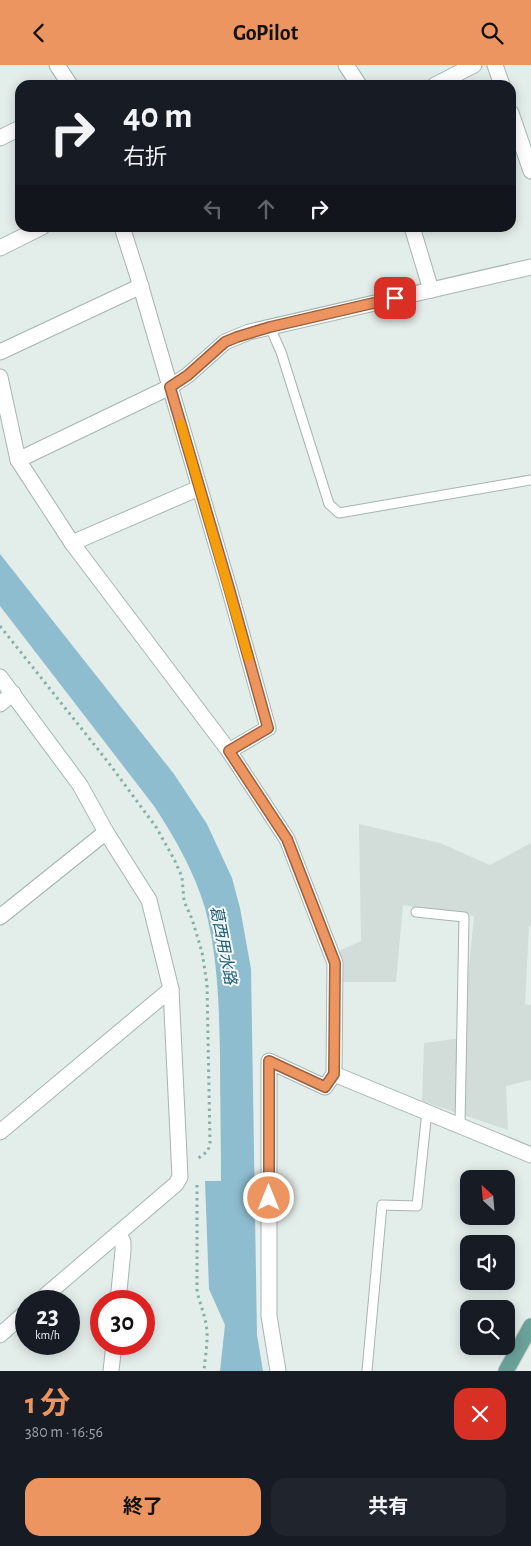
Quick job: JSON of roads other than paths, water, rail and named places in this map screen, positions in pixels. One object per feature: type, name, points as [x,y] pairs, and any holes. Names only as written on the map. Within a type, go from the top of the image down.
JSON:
[{"type":"main road","points":[[506,1371],[531,1326]]},
{"type":"street","points":[[57,65],[67,80]]},
{"type":"street","points":[[346,65],[356,80]]},
{"type":"street","points":[[445,80],[474,65]]},
{"type":"street","points":[[495,65],[500,80]]},
{"type":"street","points":[[516,128],[531,171]]},
{"type":"street","points":[[0,138],[15,130]]},
{"type":"street","points":[[0,247],[32,232]]},
{"type":"street","points":[[124,232],[229,588],[268,728],[229,751]]},
{"type":"street","points":[[414,232],[431,290]]},
{"type":"street","points":[[18,460],[170,387],[188,375],[225,342],[249,332],[531,267]]},
{"type":"street","points":[[0,352],[141,286]]},
{"type":"street","points":[[0,377],[18,460],[72,543],[229,751],[287,839],[335,963],[334,1074],[325,1087],[269,1061],[269,1316],[278,1371]]},
{"type":"street","points":[[72,543],[199,488]]},
{"type":"street","points":[[0,677],[80,785],[106,832],[148,900],[171,989],[180,1177],[176,1184],[52,1290]]},
{"type":"street","points":[[0,704],[13,693]]},
{"type":"street","points":[[0,917],[106,832]]},
{"type":"street","points":[[0,1132],[171,989]]},
{"type":"street","points":[[334,1074],[531,1155]]},
{"type":"street","points":[[119,1233],[123,1243],[119,1290]]},
{"type":"street","points":[[0,1335],[15,1322]]},
{"type":"street","points":[[111,1371],[113,1355]]},
{"type":"lane","points":[[270,327],[281,352],[329,504],[339,513],[531,480]]},
{"type":"lane","points":[[416,912],[464,917],[460,1125]]},
{"type":"lane","points":[[367,1371],[382,1205],[417,1207],[427,1111]]},
{"type":"water","name":"葛西用水路","points":[[0,554],[174,774],[207,824],[232,878],[240,908],[251,969],[257,1335],[263,1371],[220,1371],[225,1325],[209,1289],[205,1181],[221,1181],[220,1055],[218,999],[213,945],[201,894],[183,855],[154,806],[0,606]]}]
